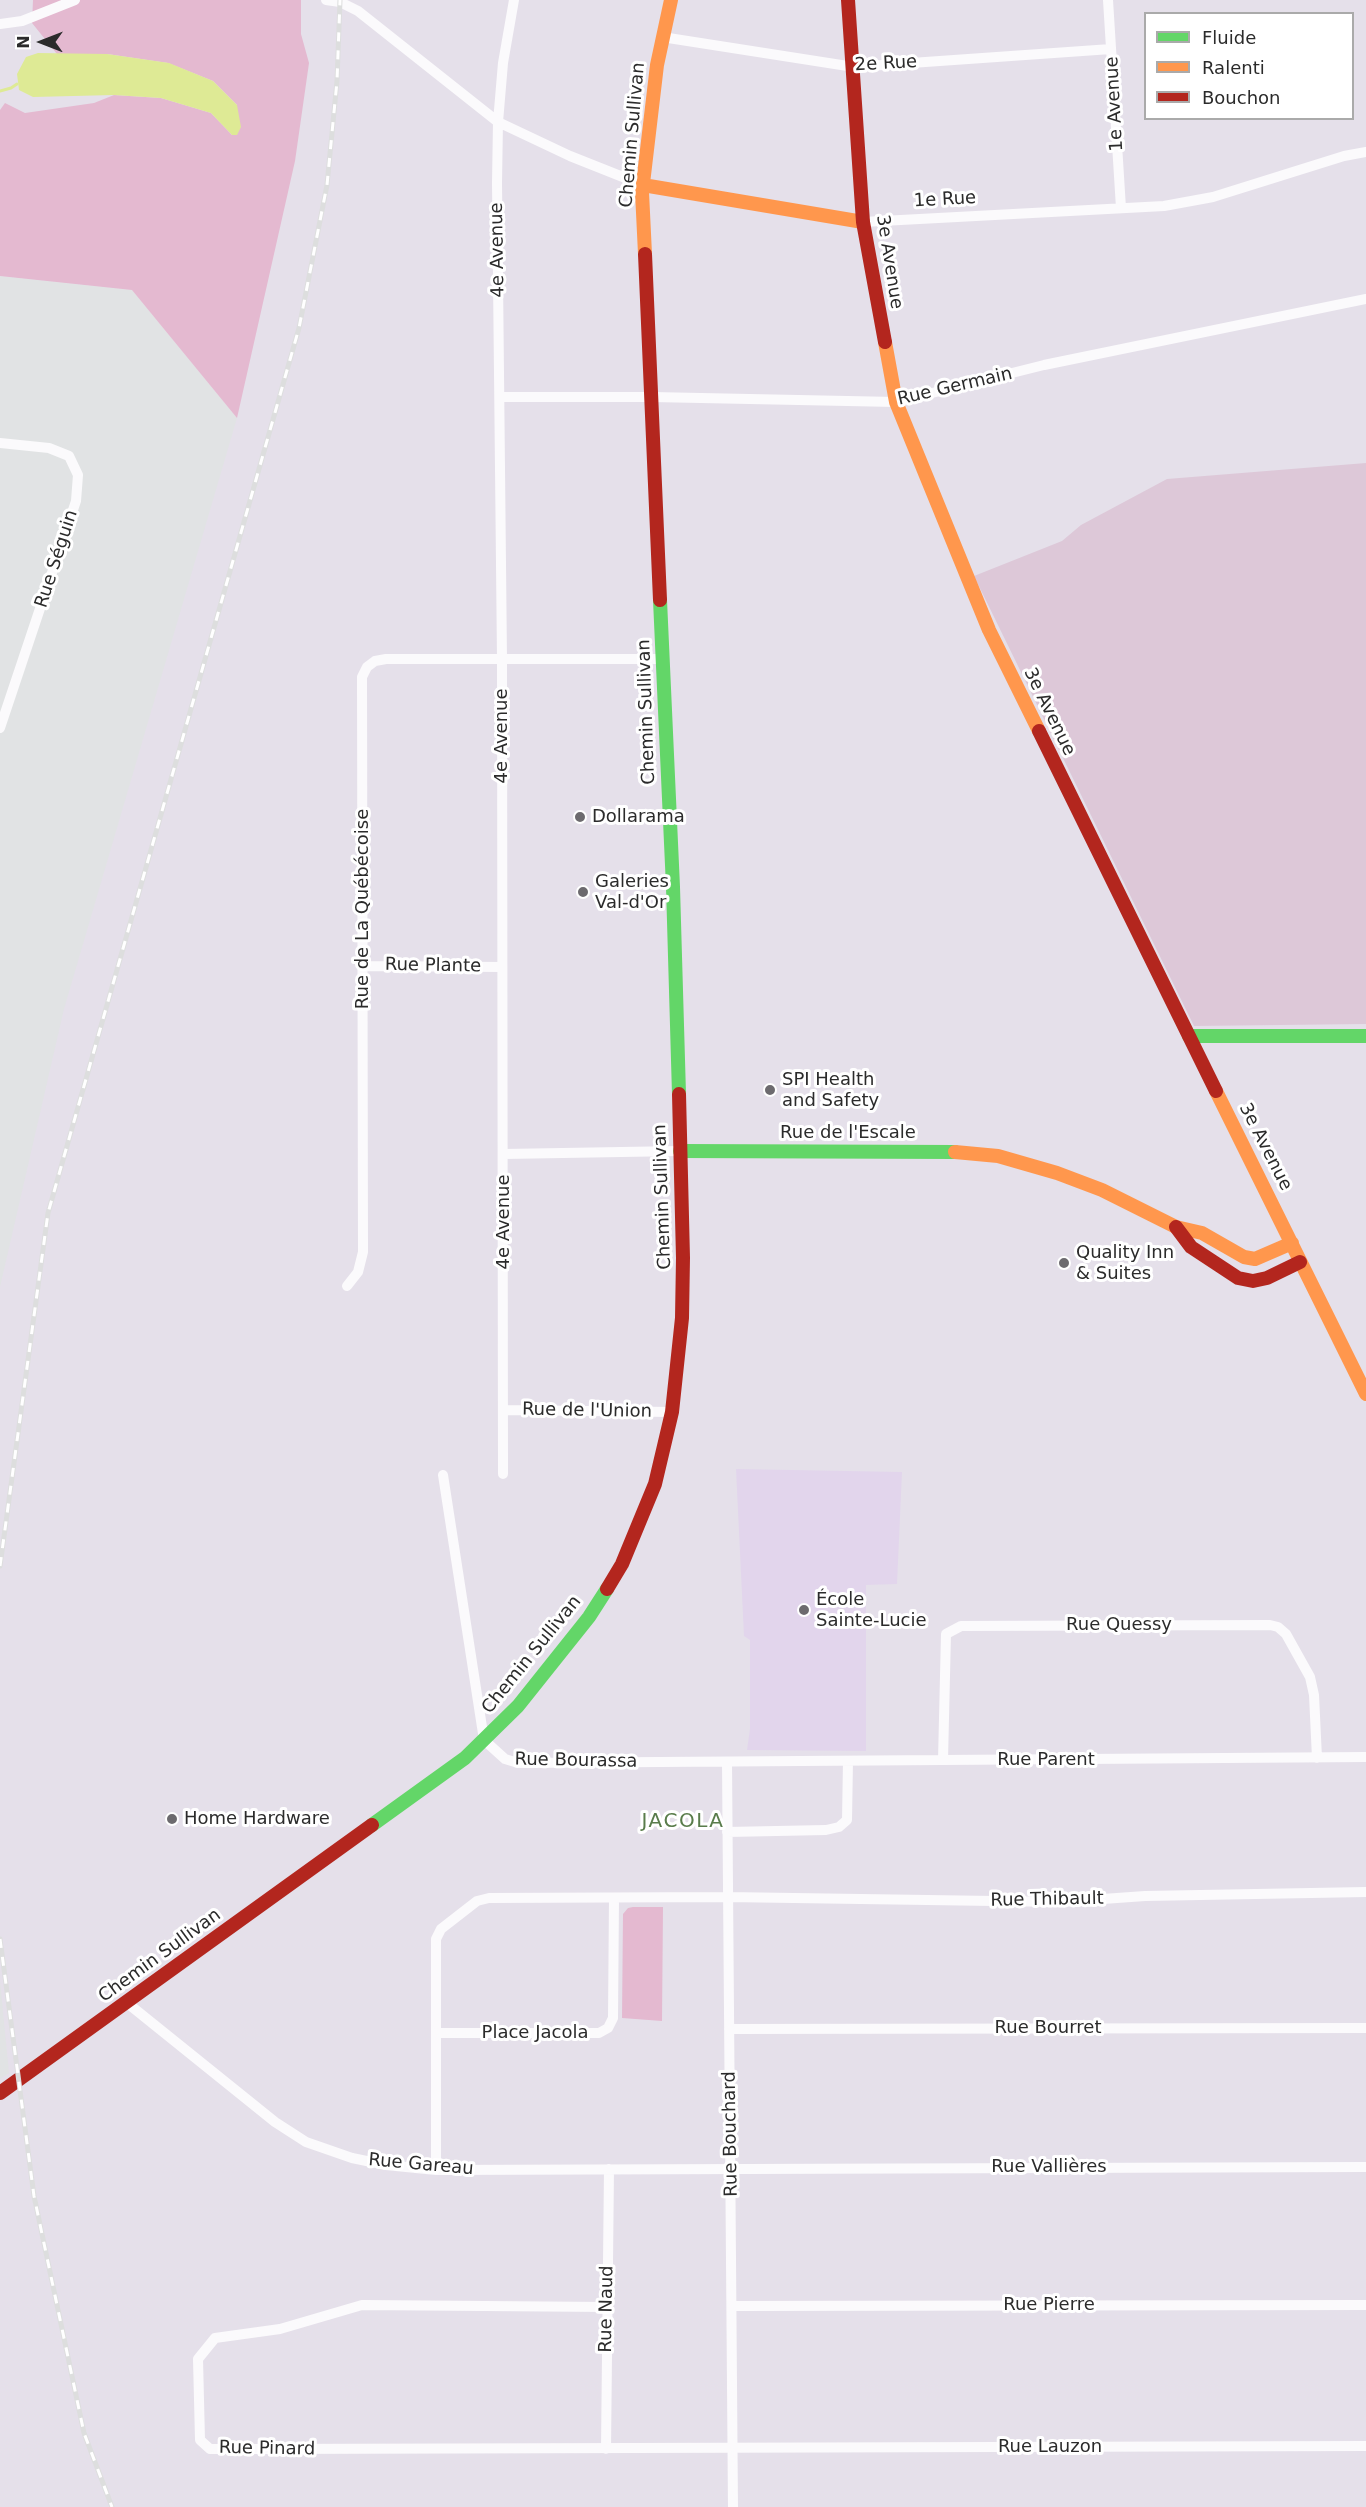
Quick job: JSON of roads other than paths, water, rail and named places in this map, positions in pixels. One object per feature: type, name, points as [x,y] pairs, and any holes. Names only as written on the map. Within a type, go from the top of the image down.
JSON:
[{"type":"main road","name":"Chemin Sullivan","points":[[0,2093],[465,1758],[518,1706],[589,1617],[622,1564],[655,1484],[672,1412],[682,1318],[673,887],[643,185],[662,37],[671,0]]},
{"type":"main road","name":"3e Avenue","points":[[848,0],[863,222],[880,326],[896,402],[989,630],[1366,1394]]},
{"type":"main road","name":"1e Rue","points":[[643,185],[863,222]]},
{"type":"main road","points":[[1189,1036],[1366,1036]]},
{"type":"main road","name":"Rue de l'Escale","points":[[680,1151],[945,1150],[998,1156],[1057,1173],[1102,1190],[1176,1227],[1202,1233],[1236,1253],[1255,1259],[1292,1243]]},
{"type":"main road","name":"Rue de l'Escale","points":[[1176,1227],[1191,1247],[1238,1278],[1253,1281],[1267,1278],[1300,1262]]},
{"type":"street","points":[[0,24],[22,21],[75,0]]},
{"type":"street","name":"1e Rue","points":[[326,0],[340,2],[358,11],[498,122],[570,156],[643,185]]},
{"type":"street","name":"4e Avenue","points":[[503,1474],[504,1154],[498,122],[503,63],[514,0]]},
{"type":"street","name":"1e Avenue","points":[[1108,0],[1121,208]]},
{"type":"street","name":"2e Rue","points":[[662,37],[854,68],[1112,49]]},
{"type":"street","name":"1e Rue","points":[[863,222],[1164,206],[1213,197],[1344,156],[1366,152]]},
{"type":"street","name":"Rue Germain","points":[[500,397],[652,397],[896,402],[1044,365],[1366,299]]},
{"type":"street","name":"Rue Séguin","points":[[0,443],[49,448],[69,456],[78,475],[76,501],[0,728]]},
{"type":"street","name":"Rue de La Québécoise","points":[[347,1286],[358,1272],[363,1252],[362,676],[367,667],[375,661],[386,659],[662,659]]},
{"type":"street","name":"Rue Plante","points":[[363,966],[502,967]]},
{"type":"street","name":"Rue de l'Escale","points":[[504,1154],[680,1151]]},
{"type":"street","name":"Rue de l'Union","points":[[503,1410],[672,1412]]},
{"type":"street","points":[[443,1475],[484,1740]]},
{"type":"street","name":"Rue Quessy","points":[[943,1760],[946,1634],[961,1626],[1270,1625],[1278,1627],[1286,1634],[1310,1677],[1314,1695],[1317,1758]]},
{"type":"street","name":"Rue Bourassa","points":[[484,1740],[505,1759],[518,1763],[727,1762]]},
{"type":"street","name":"Rue Parent","points":[[727,1762],[1366,1757]]},
{"type":"street","points":[[727,1832],[826,1830],[839,1827],[847,1820],[848,1761]]},
{"type":"street","name":"Rue Bouchard","points":[[727,1762],[734,2507]]},
{"type":"street","name":"Rue Thibault","points":[[727,1897],[1061,1902],[1145,1896],[1366,1892]]},
{"type":"street","points":[[436,2170],[436,1939],[441,1929],[477,1901],[489,1898],[727,1897]]},
{"type":"street","name":"Place Jacola","points":[[437,2033],[599,2033],[608,2028],[613,2018],[615,1898]]},
{"type":"street","name":"Rue Gareau","points":[[126,2002],[275,2122],[306,2142],[352,2158],[386,2165],[436,2170],[732,2168]]},
{"type":"street","name":"Rue Bourret","points":[[729,2029],[1366,2028]]},
{"type":"street","name":"Rue Vallières","points":[[732,2168],[1366,2167]]},
{"type":"street","name":"Rue Naud","points":[[606,2449],[609,2169]]},
{"type":"street","name":"Rue Pinard","points":[[607,2307],[362,2305],[280,2330],[215,2338],[198,2359],[200,2440],[210,2449],[733,2448]]},
{"type":"street","name":"Rue Pierre","points":[[732,2306],[1366,2305]]},
{"type":"street","name":"Rue Lauzon","points":[[733,2448],[1366,2446]]},
{"type":"waterway","points":[[0,91],[17,84]]},
{"type":"railway","points":[[0,1566],[48,1213],[299,328],[327,185],[337,81],[340,0]]},
{"type":"railway","points":[[0,1939],[34,2196],[84,2433],[112,2507]]},
{"type":"place","name":"Dollarama","points":[[580,817]]},
{"type":"place","name":"Galeries Val-d'Or","points":[[583,892]]},
{"type":"place","name":"SPI Health and Safety","points":[[770,1090]]},
{"type":"place","name":"Quality Inn & Suites","points":[[1064,1263]]},
{"type":"place","name":"École Sainte-Lucie","points":[[804,1610]]},
{"type":"place","name":"Home Hardware","points":[[172,1819]]},
{"type":"district","name":"JACOLA","points":[[683,1822]]}]
